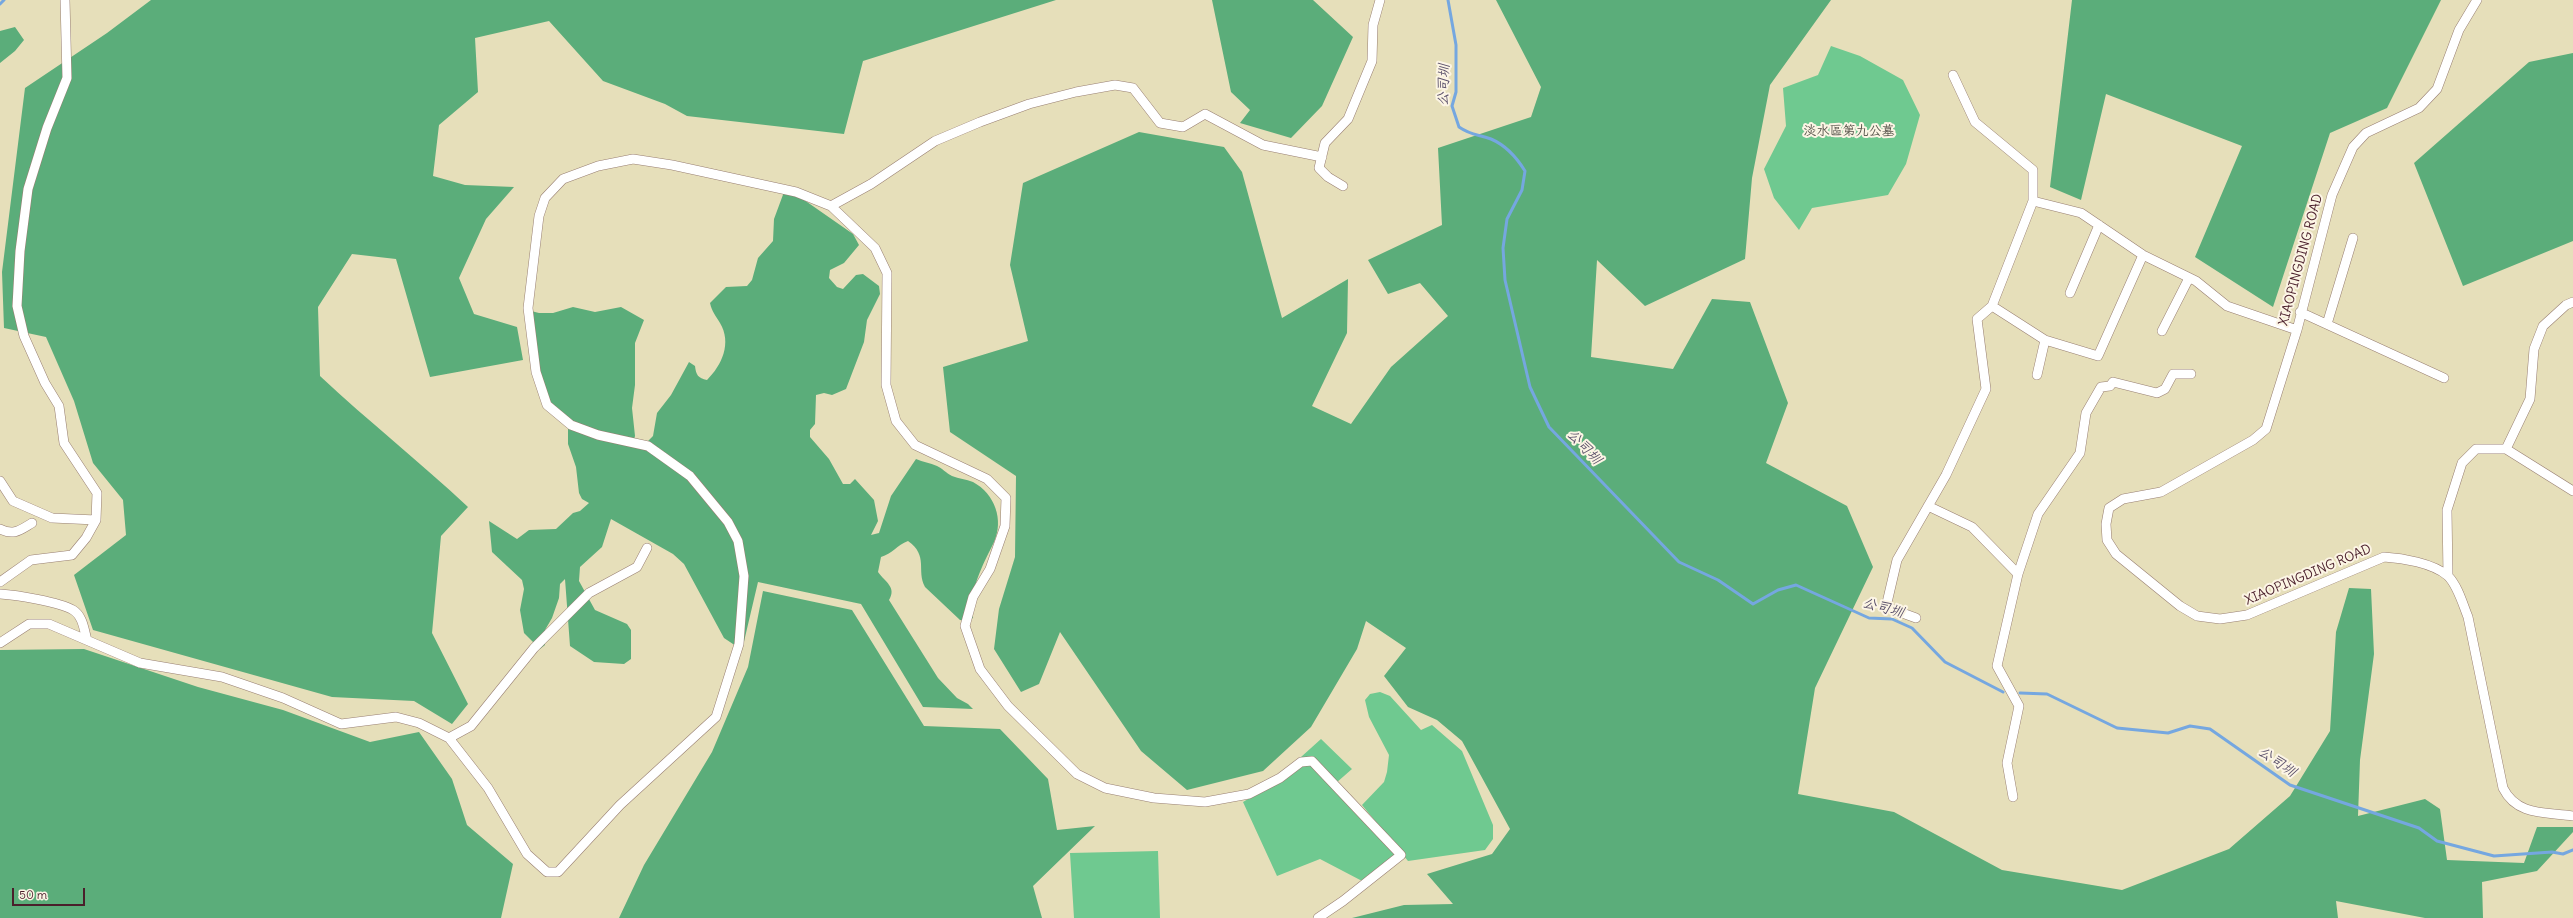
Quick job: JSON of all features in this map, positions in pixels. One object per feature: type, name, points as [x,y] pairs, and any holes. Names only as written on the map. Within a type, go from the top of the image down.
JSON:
[{"type":"street","points":[[0,582],[6,580],[31,560],[72,555],[86,538],[96,520],[97,493],[64,443],[59,406],[45,383],[24,336],[17,306],[20,251],[28,189],[47,128],[67,78],[65,0]]},
{"type":"street","points":[[1342,186],[1328,177],[1319,168],[1325,143],[1348,119],[1372,61],[1373,25],[1380,0]]},
{"type":"street","name":"XIAOPINGDING ROAD","points":[[2448,576],[2426,565],[2403,558],[2384,557],[2247,616],[2220,619],[2197,616],[2180,606],[2116,554],[2107,540],[2106,524],[2109,508],[2123,499],[2161,492],[2240,449],[2266,429],[2297,330],[2300,312],[2332,195],[2353,147],[2366,132],[2419,108],[2437,89],[2459,30],[2476,0]]},
{"type":"street","points":[[1916,618],[1886,608],[1897,560],[1946,475],[1986,389],[1977,319],[1992,306],[2033,201],[2033,170],[1974,122],[1953,75]]},
{"type":"street","points":[[831,206],[871,184],[936,141],[1029,104],[1114,85],[1133,88],[1160,122],[1183,127],[1205,114],[1263,144],[1322,157]]},
{"type":"street","points":[[0,643],[29,624],[49,624],[140,663],[222,677],[283,698],[341,724],[396,718],[419,723],[449,738],[488,788],[527,854],[547,872],[558,872],[620,805],[716,717],[739,644],[744,576],[738,541],[728,522],[690,476],[648,446],[598,435],[571,425],[547,405],[536,372],[528,308],[539,216],[545,198],[562,179],[598,166],[633,159],[672,165],[796,192],[831,206],[875,248],[887,273],[886,385],[896,420],[915,445],[987,479],[1006,498],[1005,526],[990,569],[973,597],[965,626],[980,669],[1008,706],[1042,743],[1077,774],[1105,788],[1154,798],[1205,802],[1249,794],[1280,778],[1301,762],[1312,761],[1401,855],[1343,902],[1318,918]]},
{"type":"street","points":[[2033,201],[2080,213],[2143,254],[2189,278],[2227,306],[2297,330]]},
{"type":"street","points":[[2070,293],[2099,225]]},
{"type":"street","points":[[2327,324],[2353,238]]},
{"type":"street","points":[[1992,306],[2045,340],[2098,356],[2143,254]]},
{"type":"street","points":[[2162,331],[2189,278]]},
{"type":"street","points":[[2506,449],[2530,399],[2534,349],[2542,326],[2566,305],[2573,302]]},
{"type":"street","points":[[2300,312],[2444,378]]},
{"type":"street","points":[[2037,375],[2045,340]]},
{"type":"street","points":[[2013,797],[2007,763],[2019,706],[1997,666],[2018,574],[2038,514],[2080,453],[2086,413],[2101,387],[2110,386],[2113,382],[2157,393],[2165,389],[2173,374],[2191,374]]},
{"type":"street","points":[[2573,491],[2506,449],[2476,449],[2462,463],[2447,510],[2448,576],[2458,593],[2468,617],[2503,788],[2510,801],[2522,809],[2573,816]]},
{"type":"street","points":[[0,481],[12,501],[52,518],[96,520]]},
{"type":"street","points":[[1928,506],[1972,527],[2018,574]]},
{"type":"street","points":[[0,529],[8,533],[16,533],[32,522]]},
{"type":"street","points":[[449,738],[471,726],[534,648],[589,593],[637,566],[647,548]]},
{"type":"street","points":[[0,594],[21,595],[73,610],[82,620],[87,640]]},
{"type":"green space","points":[[151,0],[1056,0],[863,61],[844,134],[687,116],[665,104],[603,81],[549,21],[475,38],[478,92],[439,125],[433,176],[465,185],[514,187],[486,219],[459,278],[474,314],[517,327],[523,360],[430,377],[396,259],[352,254],[318,307],[320,376],[468,507],[441,536],[432,633],[468,704],[452,724],[414,701],[332,697],[93,630],[74,575],[126,535],[123,500],[93,463],[74,401],[46,337],[4,328],[2,272],[25,88],[107,33]]},
{"type":"green space","points":[[1212,0],[1313,0],[1353,37],[1322,106],[1291,138],[1240,123],[1250,110],[1231,92]]},
{"type":"green space","points":[[1496,0],[1831,0],[1770,85],[1752,178],[1745,259],[1645,306],[1597,260],[1591,357],[1673,369],[1712,299],[1750,302],[1788,403],[1766,463],[1847,506],[1873,567],[1815,688],[1798,794],[1894,812],[2002,870],[2122,890],[2229,849],[2290,796],[2330,731],[2336,632],[2349,588],[2371,589],[2374,654],[2360,760],[2358,816],[2425,799],[2440,809],[2447,860],[2524,863],[2537,827],[2573,827],[2573,832],[2537,871],[2482,882],[2483,918],[2425,918],[2336,901],[2338,918],[1352,918],[1404,905],[1453,904],[1427,874],[1492,854],[1510,829],[1462,741],[1437,720],[1408,707],[1384,676],[1406,648],[1366,621],[1357,649],[1311,727],[1263,771],[1187,790],[1141,751],[1060,632],[1039,684],[1021,692],[994,649],[999,609],[1015,557],[1016,476],[950,432],[943,367],[1028,341],[1010,265],[1023,183],[1139,132],[1224,147],[1242,172],[1282,318],[1348,279],[1347,333],[1312,406],[1351,424],[1391,367],[1448,316],[1420,283],[1388,294],[1368,260],[1442,225],[1438,148],[1531,117],[1541,87]]},
{"type":"green space","points":[[2072,0],[2441,0],[2387,108],[2330,133],[2273,307],[2195,257],[2242,146],[2106,94],[2081,200],[2050,187]]},
{"type":"green space","points":[[15,27],[24,40],[15,51],[0,63],[0,31]]},
{"type":"green space","name":"淡水區第九公墓","points":[[1831,46],[1860,56],[1903,80],[1920,115],[1906,164],[1888,195],[1812,208],[1799,230],[1774,198],[1764,169],[1786,126],[1783,88],[1818,75]]},
{"type":"green space","points":[[2573,53],[2573,241],[2463,286],[2414,163],[2529,62]]},
{"type":"green space","points":[[784,192],[797,195],[853,234],[859,245],[844,263],[830,270],[829,278],[837,287],[843,289],[856,275],[863,274],[879,286],[880,294],[867,320],[864,342],[846,389],[832,395],[824,393],[816,395],[815,424],[810,430],[810,437],[829,459],[843,484],[850,484],[855,479],[874,500],[878,521],[871,535],[879,533],[891,496],[916,459],[937,466],[952,476],[973,482],[987,493],[996,508],[998,517],[997,534],[981,569],[975,588],[972,607],[973,618],[967,621],[960,620],[925,587],[918,552],[908,541],[881,557],[878,572],[891,588],[892,592],[889,600],[938,678],[957,698],[968,704],[973,709],[923,707],[861,604],[758,582],[742,650],[724,638],[684,564],[673,554],[611,519],[602,547],[580,567],[579,581],[595,610],[627,624],[631,630],[631,659],[624,664],[594,662],[570,646],[565,579],[560,584],[559,598],[552,618],[545,630],[545,645],[540,649],[524,633],[520,610],[524,589],[522,580],[492,552],[489,521],[517,539],[529,530],[556,529],[573,513],[580,511],[589,503],[582,499],[579,493],[576,467],[568,444],[568,422],[542,399],[531,311],[539,313],[553,313],[573,307],[595,312],[621,307],[644,320],[635,343],[635,385],[632,408],[635,436],[633,443],[637,448],[643,446],[653,436],[657,413],[671,395],[689,362],[695,366],[698,376],[707,380],[721,361],[725,346],[724,331],[710,303],[726,287],[747,286],[752,280],[758,258],[773,241],[774,219]]},
{"type":"green space","points":[[763,591],[852,610],[924,726],[1000,729],[1048,779],[1057,830],[1095,826],[1033,886],[1042,918],[619,918],[644,865],[712,752],[748,667]]},
{"type":"green space","points":[[84,649],[198,687],[283,710],[370,742],[419,732],[452,779],[467,825],[513,864],[501,918],[0,918],[0,650]]},
{"type":"green space","points":[[1380,692],[1390,696],[1421,730],[1432,725],[1462,751],[1493,825],[1493,839],[1485,850],[1408,861],[1362,805],[1384,782],[1387,772],[1389,755],[1369,717],[1365,700],[1370,694]]},
{"type":"green space","points":[[1321,739],[1352,769],[1336,783],[1313,759],[1301,757]]},
{"type":"green space","points":[[1309,763],[1397,856],[1364,882],[1320,859],[1277,876],[1243,802]]},
{"type":"green space","points":[[1158,851],[1160,918],[1074,918],[1070,853]]},
{"type":"waterway","name":"公司圳","points":[[0,4],[4,0]]},
{"type":"waterway","name":"公司圳","points":[[1448,0],[1456,45],[1456,92],[1452,106],[1459,127],[1471,133],[1491,139],[1506,148],[1525,171],[1522,190],[1507,219],[1503,248],[1505,280],[1530,387],[1549,427],[1679,562],[1718,580],[1753,604],[1778,590],[1796,585],[1869,618],[1892,619],[1912,628],[1945,662],[2003,692]]},
{"type":"waterway","name":"公司圳","points":[[2020,693],[2047,694],[2117,728],[2168,733],[2190,726],[2210,729],[2290,785],[2419,828],[2437,841],[2494,856],[2552,852],[2563,854],[2573,850]]}]
